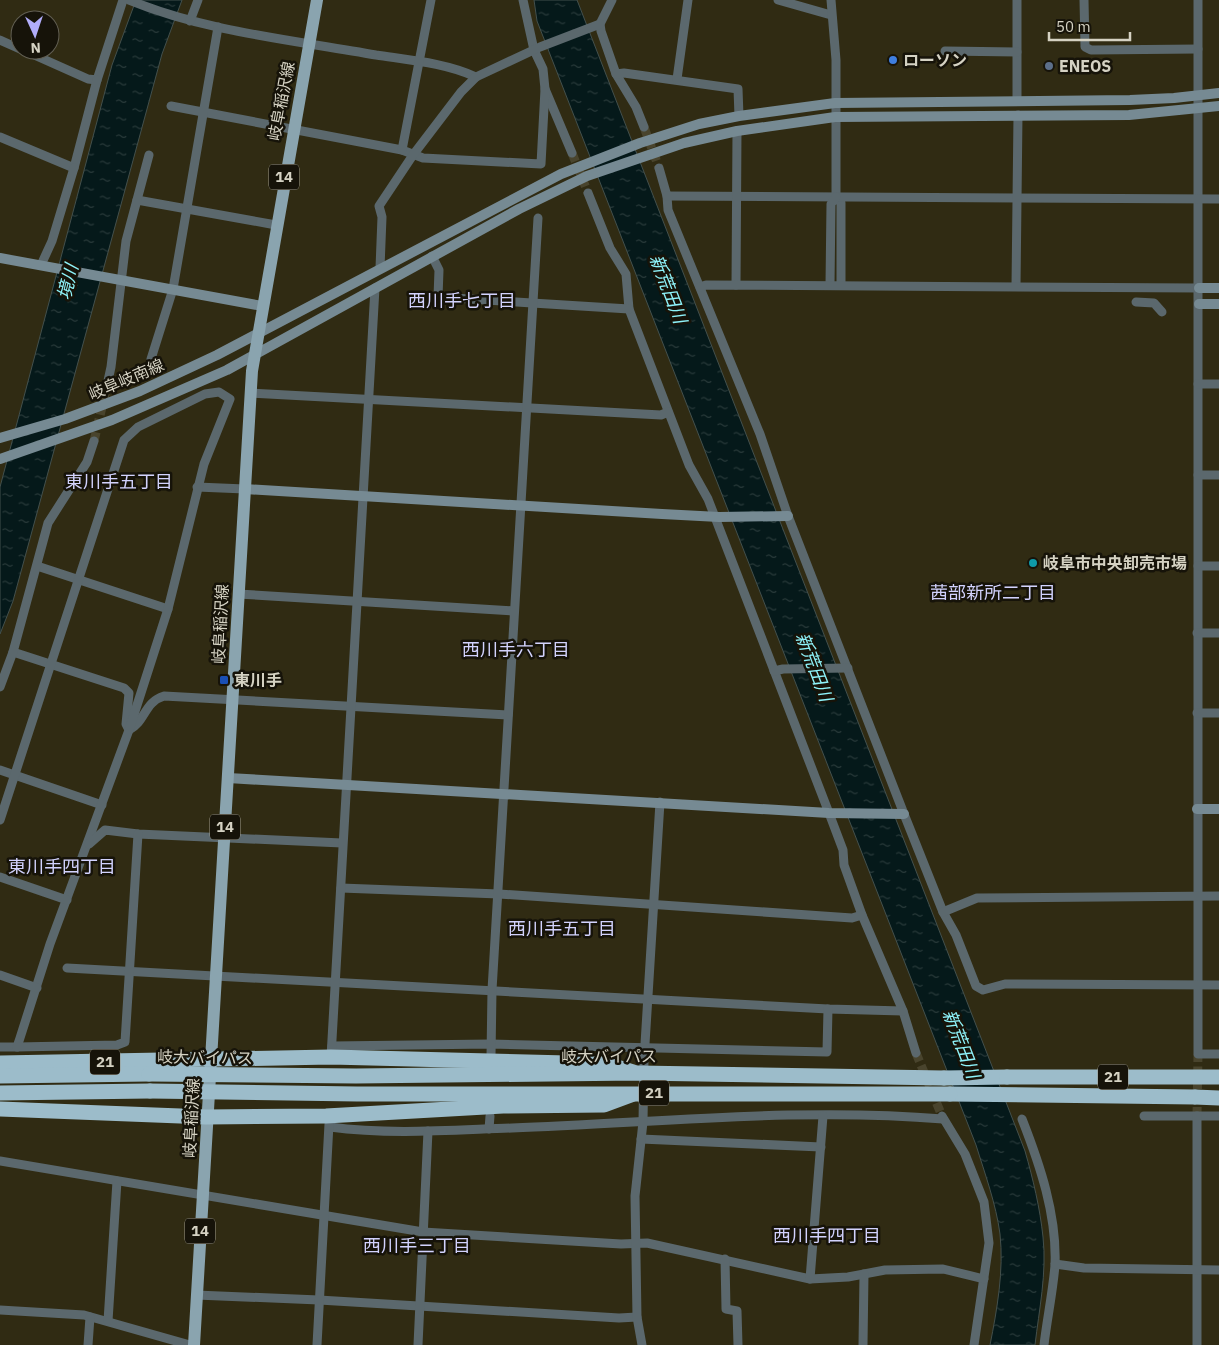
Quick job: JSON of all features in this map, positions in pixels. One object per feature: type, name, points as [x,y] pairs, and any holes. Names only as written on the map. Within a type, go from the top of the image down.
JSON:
[{"type":"highway","name":"21","points":[[0,1063],[210,1061],[332,1052],[607,1064],[636,1073]]},
{"type":"highway","name":"岐大バイパス","points":[[0,1076],[149,1074],[356,1076],[636,1073],[944,1078],[1219,1077]]},
{"type":"highway","name":"21","points":[[0,1093],[150,1091],[357,1094],[1024,1094],[1219,1098]]},
{"type":"highway","name":"21","points":[[0,1109],[328,1122],[503,1106],[604,1104],[637,1093]]},
{"type":"main road","name":"岐阜稲沢線","points":[[194,1345],[206,1117],[251,393],[262,306],[292,130],[317,0]]},
{"type":"street","points":[[45,266],[74,168],[97,80],[123,0]]},
{"type":"street","points":[[129,0],[188,21],[419,62],[464,72],[476,77]]},
{"type":"street","points":[[188,21],[198,0]]},
{"type":"street","points":[[402,150],[430,0]]},
{"type":"street","points":[[171,106],[402,150],[423,158],[541,164],[545,88],[543,69],[523,0]]},
{"type":"street","points":[[380,268],[382,217],[379,206],[413,155],[461,92],[476,77],[596,25],[612,0]]},
{"type":"street","points":[[677,79],[688,0]]},
{"type":"street","points":[[778,0],[831,15]]},
{"type":"street","points":[[830,285],[831,204],[836,197],[836,60],[831,0]]},
{"type":"street","points":[[1017,0],[1018,100]]},
{"type":"street","points":[[1084,0],[1085,47],[1091,50],[1198,49]]},
{"type":"street","points":[[1198,0],[1198,1054],[1219,1054]]},
{"type":"street","points":[[596,25],[616,74],[644,127]]},
{"type":"street","points":[[151,359],[173,289],[218,27]]},
{"type":"street","points":[[945,51],[1017,52]]},
{"type":"street","points":[[46,60],[88,79],[97,80]]},
{"type":"street","points":[[616,74],[624,73],[677,79],[738,89],[739,116]]},
{"type":"street","points":[[545,88],[572,153]]},
{"type":"street","name":"岐阜岐南線","points":[[0,438],[65,419],[140,391],[258,334],[515,197],[584,164],[699,124],[739,116],[835,103],[1130,100],[1219,93]]},
{"type":"street","name":"岐阜岐南線","points":[[0,459],[69,436],[157,402],[227,370],[519,209],[587,176],[684,143],[737,131],[835,117],[1129,115],[1219,106]]},
{"type":"street","points":[[1016,286],[1018,115]]},
{"type":"street","points":[[736,285],[737,131]]},
{"type":"street","points":[[0,137],[74,168]]},
{"type":"street","points":[[106,390],[112,367],[116,279],[149,155]]},
{"type":"street","points":[[659,168],[667,196],[668,210],[760,434],[784,516],[848,668],[899,814],[943,912],[956,935],[976,986],[983,990],[1005,984],[1219,985]]},
{"type":"street","points":[[588,193],[610,248],[626,274],[630,309],[689,465],[716,516],[779,670],[832,813],[843,850],[844,865],[862,915],[903,1011],[916,1053]]},
{"type":"street","points":[[667,196],[1219,199]]},
{"type":"street","points":[[836,197],[841,203],[841,285]]},
{"type":"street","points":[[137,200],[276,224]]},
{"type":"street","points":[[491,1056],[492,990],[538,218]]},
{"type":"street","points":[[2,256],[45,266],[262,306]]},
{"type":"street","points":[[432,256],[439,270],[438,297],[630,309]]},
{"type":"street","points":[[700,287],[706,285],[841,285],[1219,288]]},
{"type":"street","points":[[375,288],[362,497],[358,602],[345,785],[332,1052],[491,1044],[827,1052],[828,1009]]},
{"type":"street","points":[[1136,302],[1154,303],[1162,312]]},
{"type":"street","points":[[1199,304],[1219,304]]},
{"type":"street","points":[[1198,384],[1219,384]]},
{"type":"street","points":[[0,820],[124,440],[138,427],[205,394],[219,392],[230,399],[198,487],[168,610],[129,730],[67,900],[17,1047]]},
{"type":"street","points":[[251,393],[528,409],[661,415],[668,412]]},
{"type":"street","points":[[0,687],[13,652],[48,524],[87,462],[94,441]]},
{"type":"street","points":[[1198,475],[1219,475]]},
{"type":"street","points":[[198,487],[716,516],[784,516]]},
{"type":"street","points":[[37,566],[168,610]]},
{"type":"street","points":[[1198,566],[1219,566]]},
{"type":"street","points":[[238,594],[514,612]]},
{"type":"street","points":[[1197,633],[1219,633]]},
{"type":"street","points":[[13,652],[124,688],[129,693],[126,724],[129,730]]},
{"type":"street","points":[[779,670],[848,668]]},
{"type":"street","points":[[129,730],[135,727],[153,699],[164,696],[508,715]]},
{"type":"street","points":[[1197,713],[1219,713]]},
{"type":"street","points":[[0,770],[102,805]]},
{"type":"street","points":[[228,778],[832,813],[899,814]]},
{"type":"street","points":[[642,1345],[637,1317],[634,1243],[635,1196],[643,1122],[645,1048],[660,802]]},
{"type":"street","points":[[1197,809],[1219,809]]},
{"type":"street","points":[[88,844],[105,830],[138,834],[342,843]]},
{"type":"street","points":[[0,1047],[117,1045],[125,1042],[138,834]]},
{"type":"street","points":[[0,877],[67,900]]},
{"type":"street","points":[[341,888],[499,894],[653,906],[852,918],[862,915]]},
{"type":"street","points":[[943,912],[977,898],[1219,896]]},
{"type":"street","points":[[67,968],[216,974],[828,1009],[903,1011]]},
{"type":"street","points":[[0,975],[37,988]]},
{"type":"street","points":[[489,1129],[490,1116]]},
{"type":"street","points":[[810,1279],[823,1116]]},
{"type":"street","points":[[316,1345],[328,1122],[428,1131],[711,1118],[823,1116],[942,1117],[965,1154],[984,1202],[989,1243],[974,1345]]},
{"type":"street","points":[[1144,1116],[1219,1116]]},
{"type":"street","points":[[1197,1116],[1197,1345]]},
{"type":"street","points":[[1022,1119],[1042,1171],[1052,1226],[1055,1264],[1044,1345]]},
{"type":"street","points":[[418,1345],[428,1131]]},
{"type":"street","points":[[641,1138],[821,1147]]},
{"type":"street","points":[[0,1160],[423,1232],[620,1244],[647,1243],[810,1279],[885,1270],[943,1269],[984,1279]]},
{"type":"street","points":[[108,1320],[117,1181]]},
{"type":"street","points":[[725,1259],[726,1309],[737,1311],[738,1345]]},
{"type":"street","points":[[1055,1264],[1084,1268],[1219,1270]]},
{"type":"street","points":[[863,1345],[864,1274]]},
{"type":"street","points":[[196,1296],[319,1300],[619,1318],[637,1317]]},
{"type":"street","points":[[0,1310],[108,1320],[190,1345]]},
{"type":"street","points":[[88,1345],[90,1317]]},
{"type":"water","name":"境川","points":[[136,0],[182,0],[162,54],[13,601],[0,634],[0,487],[112,65]]},
{"type":"water","name":"新荒田川","points":[[534,0],[577,0],[1025,1151],[1038,1204],[1044,1251],[1042,1291],[1035,1345],[990,1345],[999,1290],[1001,1248],[996,1212],[976,1145],[537,21]]},
{"type":"tunnel","points":[[644,127],[659,168]]},
{"type":"tunnel","points":[[572,153],[588,193]]},
{"type":"tunnel","points":[[94,441],[106,390]]},
{"type":"tunnel","points":[[916,1053],[942,1116]]},
{"type":"tunnel","points":[[1197,1116],[1198,1054]]},
{"type":"place","name":"ローソン","points":[[893,60]]},
{"type":"place","name":"ENEOS","points":[[1049,66]]},
{"type":"place","name":"岐阜市中央卸売市場","points":[[1033,563]]},
{"type":"place","name":"東川手","points":[[224,680]]},
{"type":"district","name":"西川手七丁目","points":[[462,301]]},
{"type":"district","name":"東川手五丁目","points":[[119,482]]},
{"type":"district","name":"茜部新所二丁目","points":[[993,593]]},
{"type":"district","name":"西川手六丁目","points":[[516,650]]},
{"type":"district","name":"東川手四丁目","points":[[62,867]]},
{"type":"district","name":"西川手五丁目","points":[[562,929]]},
{"type":"district","name":"西川手四丁目","points":[[827,1236]]},
{"type":"district","name":"西川手三丁目","points":[[417,1246]]}]
